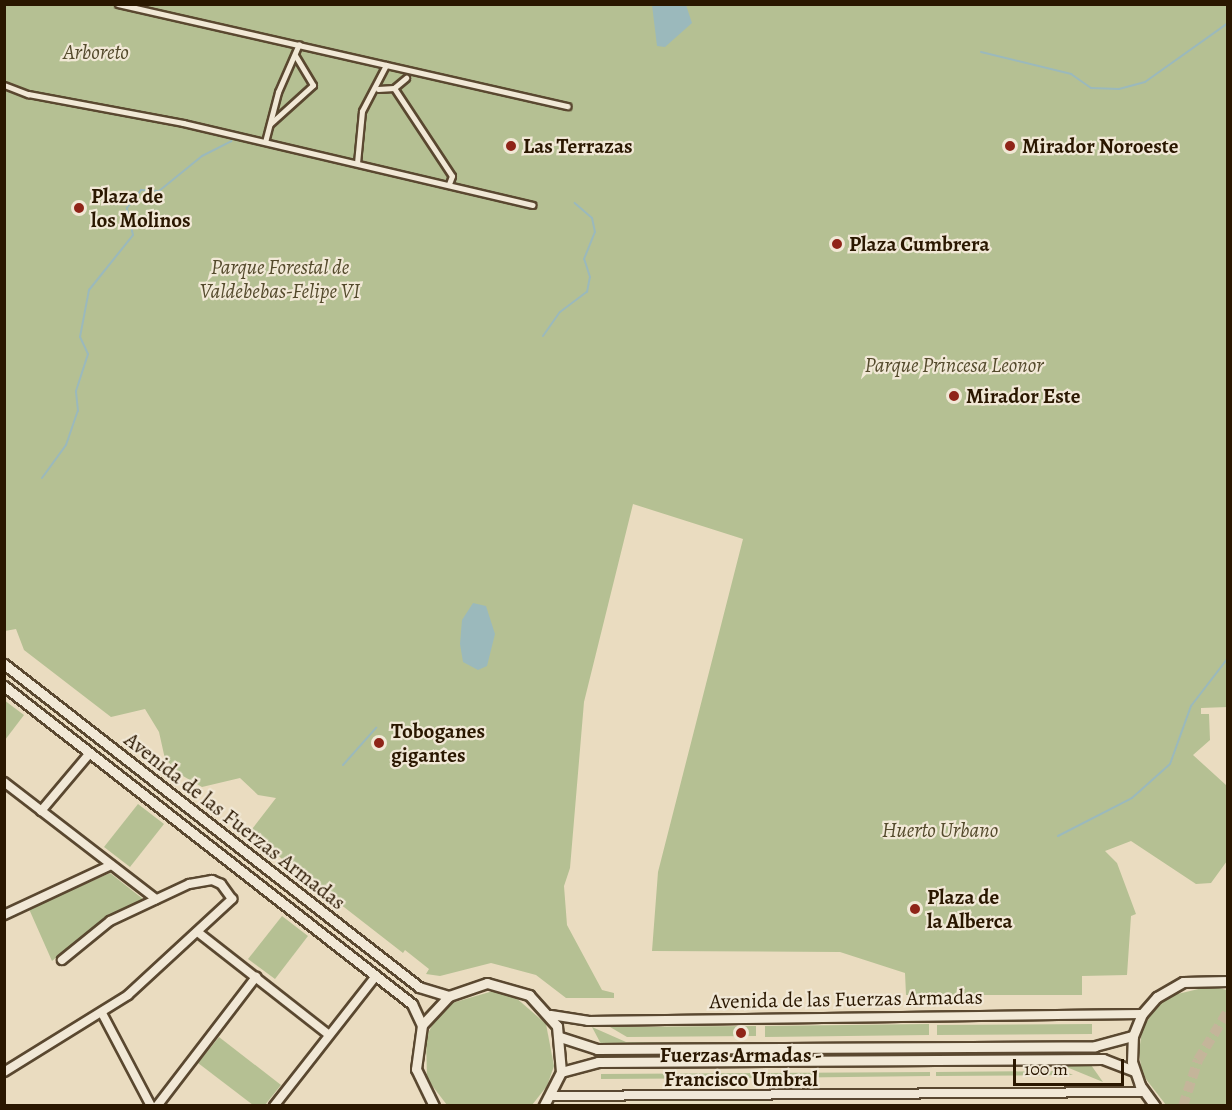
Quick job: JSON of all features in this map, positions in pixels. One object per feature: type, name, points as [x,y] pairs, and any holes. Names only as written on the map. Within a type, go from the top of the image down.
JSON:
[{"type":"street","points":[[118,4],[568,106]]},
{"type":"street","points":[[265,142],[299,44]]},
{"type":"street","points":[[269,125],[313,86],[295,55]]},
{"type":"street","points":[[357,163],[362,111],[386,65]]},
{"type":"street","points":[[378,89],[394,88],[406,78]]},
{"type":"street","points":[[4,84],[28,94],[265,142],[532,205]]},
{"type":"street","points":[[394,88],[452,176],[449,184]]},
{"type":"street","name":"Avenida de las Fuerzas Armadas","points":[[4,664],[419,987],[449,996]]},
{"type":"street","name":"Avenida de las Fuerzas Armadas","points":[[4,686],[412,1004],[423,1025]]},
{"type":"street","points":[[41,811],[90,753]]},
{"type":"street","points":[[4,782],[156,899]]},
{"type":"street","points":[[4,915],[111,865]]},
{"type":"street","points":[[4,1072],[103,1015],[231,905],[229,891],[221,884],[202,880],[156,899],[110,921],[62,960]]},
{"type":"street","points":[[199,933],[328,1034]]},
{"type":"street","points":[[274,1106],[328,1034],[376,976]]},
{"type":"street","points":[[157,1106],[256,977]]},
{"type":"street","points":[[1155,1106],[1143,1092],[1134,1071],[1133,1036],[1142,1014],[1156,997],[1183,982],[1227,981]]},
{"type":"street","points":[[431,1104],[418,1077],[416,1057],[423,1025],[449,996],[472,986],[502,984],[529,995],[550,1015],[560,1037],[561,1072],[552,1096],[544,1106]]},
{"type":"street","name":"Avenida de las Fuerzas Armadas","points":[[550,1015],[588,1021],[1142,1014]]},
{"type":"street","points":[[103,1015],[151,1106]]},
{"type":"street","points":[[560,1037],[591,1049],[633,1049],[1095,1046],[1133,1036]]},
{"type":"street","points":[[561,1072],[598,1062],[1103,1059],[1134,1071]]},
{"type":"street","points":[[552,1096],[1143,1092]]},
{"type":"green space","points":[[4,5],[1227,5],[1228,707],[1201,708],[1201,714],[1209,714],[1210,740],[1193,755],[1226,785],[1227,861],[1211,883],[1196,884],[1131,841],[1105,851],[1117,863],[1136,914],[1131,916],[1127,975],[1082,976],[1082,995],[906,995],[905,973],[840,952],[652,951],[658,872],[743,539],[633,504],[584,702],[570,868],[564,886],[567,925],[602,990],[614,993],[614,998],[566,998],[536,975],[491,963],[440,976],[426,974],[429,969],[405,950],[403,953],[249,833],[276,798],[258,795],[240,778],[202,787],[183,776],[165,759],[159,732],[145,709],[111,717],[24,650],[16,629],[5,631]]},
{"type":"green space","points":[[4,700],[24,715],[5,740],[4,740]]},
{"type":"green space","points":[[138,804],[164,824],[130,867],[104,847]]},
{"type":"green space","points":[[110,873],[143,899],[107,916],[52,961],[29,909]]},
{"type":"green space","points":[[282,916],[308,936],[275,979],[248,959]]},
{"type":"green space","points":[[1211,986],[1227,990],[1227,1105],[1166,1105],[1142,1074],[1139,1052],[1142,1030],[1153,1011],[1169,996]]},
{"type":"green space","points":[[493,991],[514,996],[546,1024],[554,1066],[547,1086],[532,1105],[447,1105],[427,1079],[426,1037],[436,1018],[452,1003]]},
{"type":"green space","points":[[929,1024],[929,1035],[765,1037],[765,1026]]},
{"type":"green space","points":[[1092,1024],[1092,1034],[937,1035],[937,1025]]},
{"type":"green space","points":[[756,1026],[756,1036],[627,1037],[610,1027]]},
{"type":"green space","points":[[592,1027],[626,1042],[757,1042],[601,1044]]},
{"type":"green space","points":[[219,1037],[281,1085],[265,1105],[253,1105],[198,1063]]},
{"type":"green space","points":[[1092,1051],[1092,1054],[937,1055],[937,1052]]},
{"type":"green space","points":[[930,1052],[930,1055],[764,1056],[764,1053]]},
{"type":"green space","points":[[1091,1065],[1103,1082],[1064,1066],[937,1067]]},
{"type":"green space","points":[[1064,1071],[1073,1075],[936,1076],[936,1072]]},
{"type":"green space","points":[[930,1072],[930,1076],[764,1078],[764,1073]]},
{"type":"green space","points":[[757,1073],[758,1078],[601,1079],[601,1074]]},
{"type":"water","points":[[652,5],[686,5],[692,23],[665,47],[657,46]]},
{"type":"water","points":[[473,603],[486,606],[495,634],[487,666],[478,670],[463,662],[460,644],[462,620]]},
{"type":"waterway","points":[[981,52],[1071,74],[1091,88],[1119,89],[1145,82],[1228,23]]},
{"type":"waterway","points":[[42,478],[66,445],[78,411],[76,391],[88,354],[80,337],[89,290],[133,235],[127,208],[141,190],[159,191],[202,156],[231,141]]},
{"type":"waterway","points":[[543,336],[560,312],[587,292],[590,277],[584,259],[595,232],[592,218],[575,203]]},
{"type":"waterway","points":[[1058,836],[1132,798],[1170,764],[1191,706],[1228,658]]},
{"type":"waterway","points":[[343,765],[376,728]]},
{"type":"tunnel","points":[[1183,1106],[1198,1060],[1228,1011]]},
{"type":"place","name":"Las Terrazas","points":[[511,146]]},
{"type":"place","name":"Mirador Noroeste","points":[[1010,146]]},
{"type":"place","name":"Plaza de los Molinos","points":[[79,208]]},
{"type":"place","name":"Plaza Cumbrera","points":[[837,244]]},
{"type":"place","name":"Mirador Este","points":[[954,396]]},
{"type":"place","name":"Toboganes gigantes","points":[[379,743]]},
{"type":"place","name":"Plaza de la Alberca","points":[[915,909]]},
{"type":"place","name":"Fuerzas Armadas - Francisco Umbral","points":[[741,1033]]},
{"type":"park label","name":"Arboreto","points":[[96,52]]},
{"type":"park label","name":"Parque Forestal de Valdebebas-Felipe VI","points":[[280,279]]},
{"type":"park label","name":"Parque Princesa Leonor","points":[[954,365]]},
{"type":"park label","name":"Huerto Urbano","points":[[940,830]]}]
